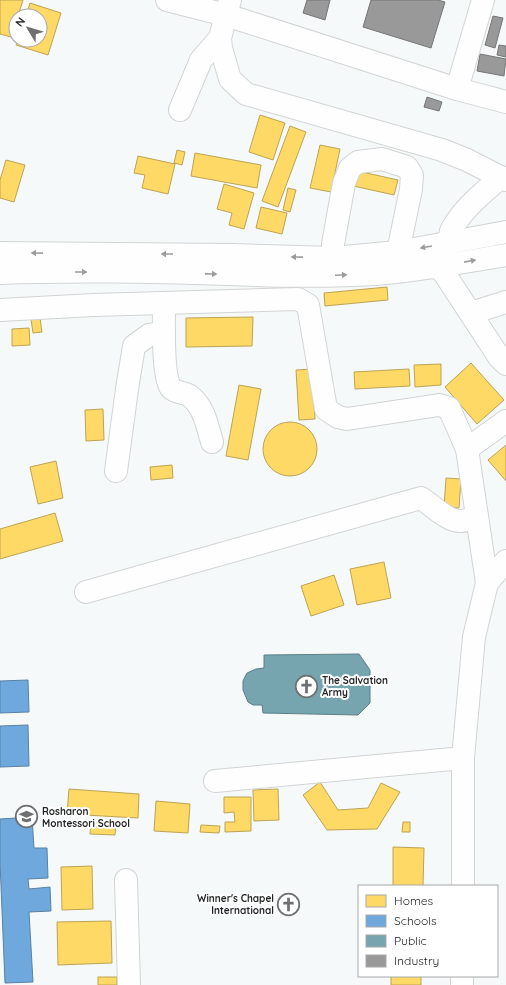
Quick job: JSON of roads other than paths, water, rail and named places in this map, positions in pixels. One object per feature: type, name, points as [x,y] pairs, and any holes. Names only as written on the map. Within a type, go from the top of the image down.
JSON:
[{"type":"main road","points":[[167,0],[228,8],[457,89],[506,102]]},
{"type":"main road","points":[[457,89],[483,0]]},
{"type":"main road","points":[[228,8],[220,38],[223,57],[230,79],[246,94],[442,150],[467,160],[503,179],[474,201],[463,214],[451,232],[449,243]]},
{"type":"main road","points":[[180,110],[201,60],[220,38]]},
{"type":"main road","points":[[333,258],[333,244],[342,190],[350,168],[358,162],[382,159],[407,167],[412,175],[411,189],[398,252]]},
{"type":"main road","points":[[0,253],[233,255],[333,258],[398,252],[506,232]]},
{"type":"main road","points":[[0,273],[113,272],[259,276],[373,274],[405,272],[506,255]]},
{"type":"main road","points":[[437,267],[444,273],[499,357],[506,364]]},
{"type":"main road","points":[[258,300],[259,276]]},
{"type":"main road","points":[[0,310],[298,299],[308,306],[326,409],[338,417],[347,419],[439,404],[449,408],[467,449],[488,583],[474,637],[463,758],[463,885]]},
{"type":"main road","points":[[471,313],[506,302]]},
{"type":"main road","points":[[164,303],[167,381],[172,389],[190,395],[202,408],[212,442]]},
{"type":"main road","points":[[116,471],[134,346],[149,335],[164,333]]},
{"type":"main road","points":[[467,449],[506,420]]},
{"type":"main road","points":[[86,592],[421,498],[445,517],[461,521],[477,517]]},
{"type":"main road","points":[[488,583],[506,561]]},
{"type":"main road","points":[[214,781],[463,758]]},
{"type":"main road","points":[[126,880],[129,985]]},
{"type":"place","name":"The Salvation Army","points":[[307,686]]},
{"type":"place","name":"Rosharon Montessori School","points":[[26,817]]},
{"type":"place","name":"Winner's Chapel International","points":[[289,904]]}]
